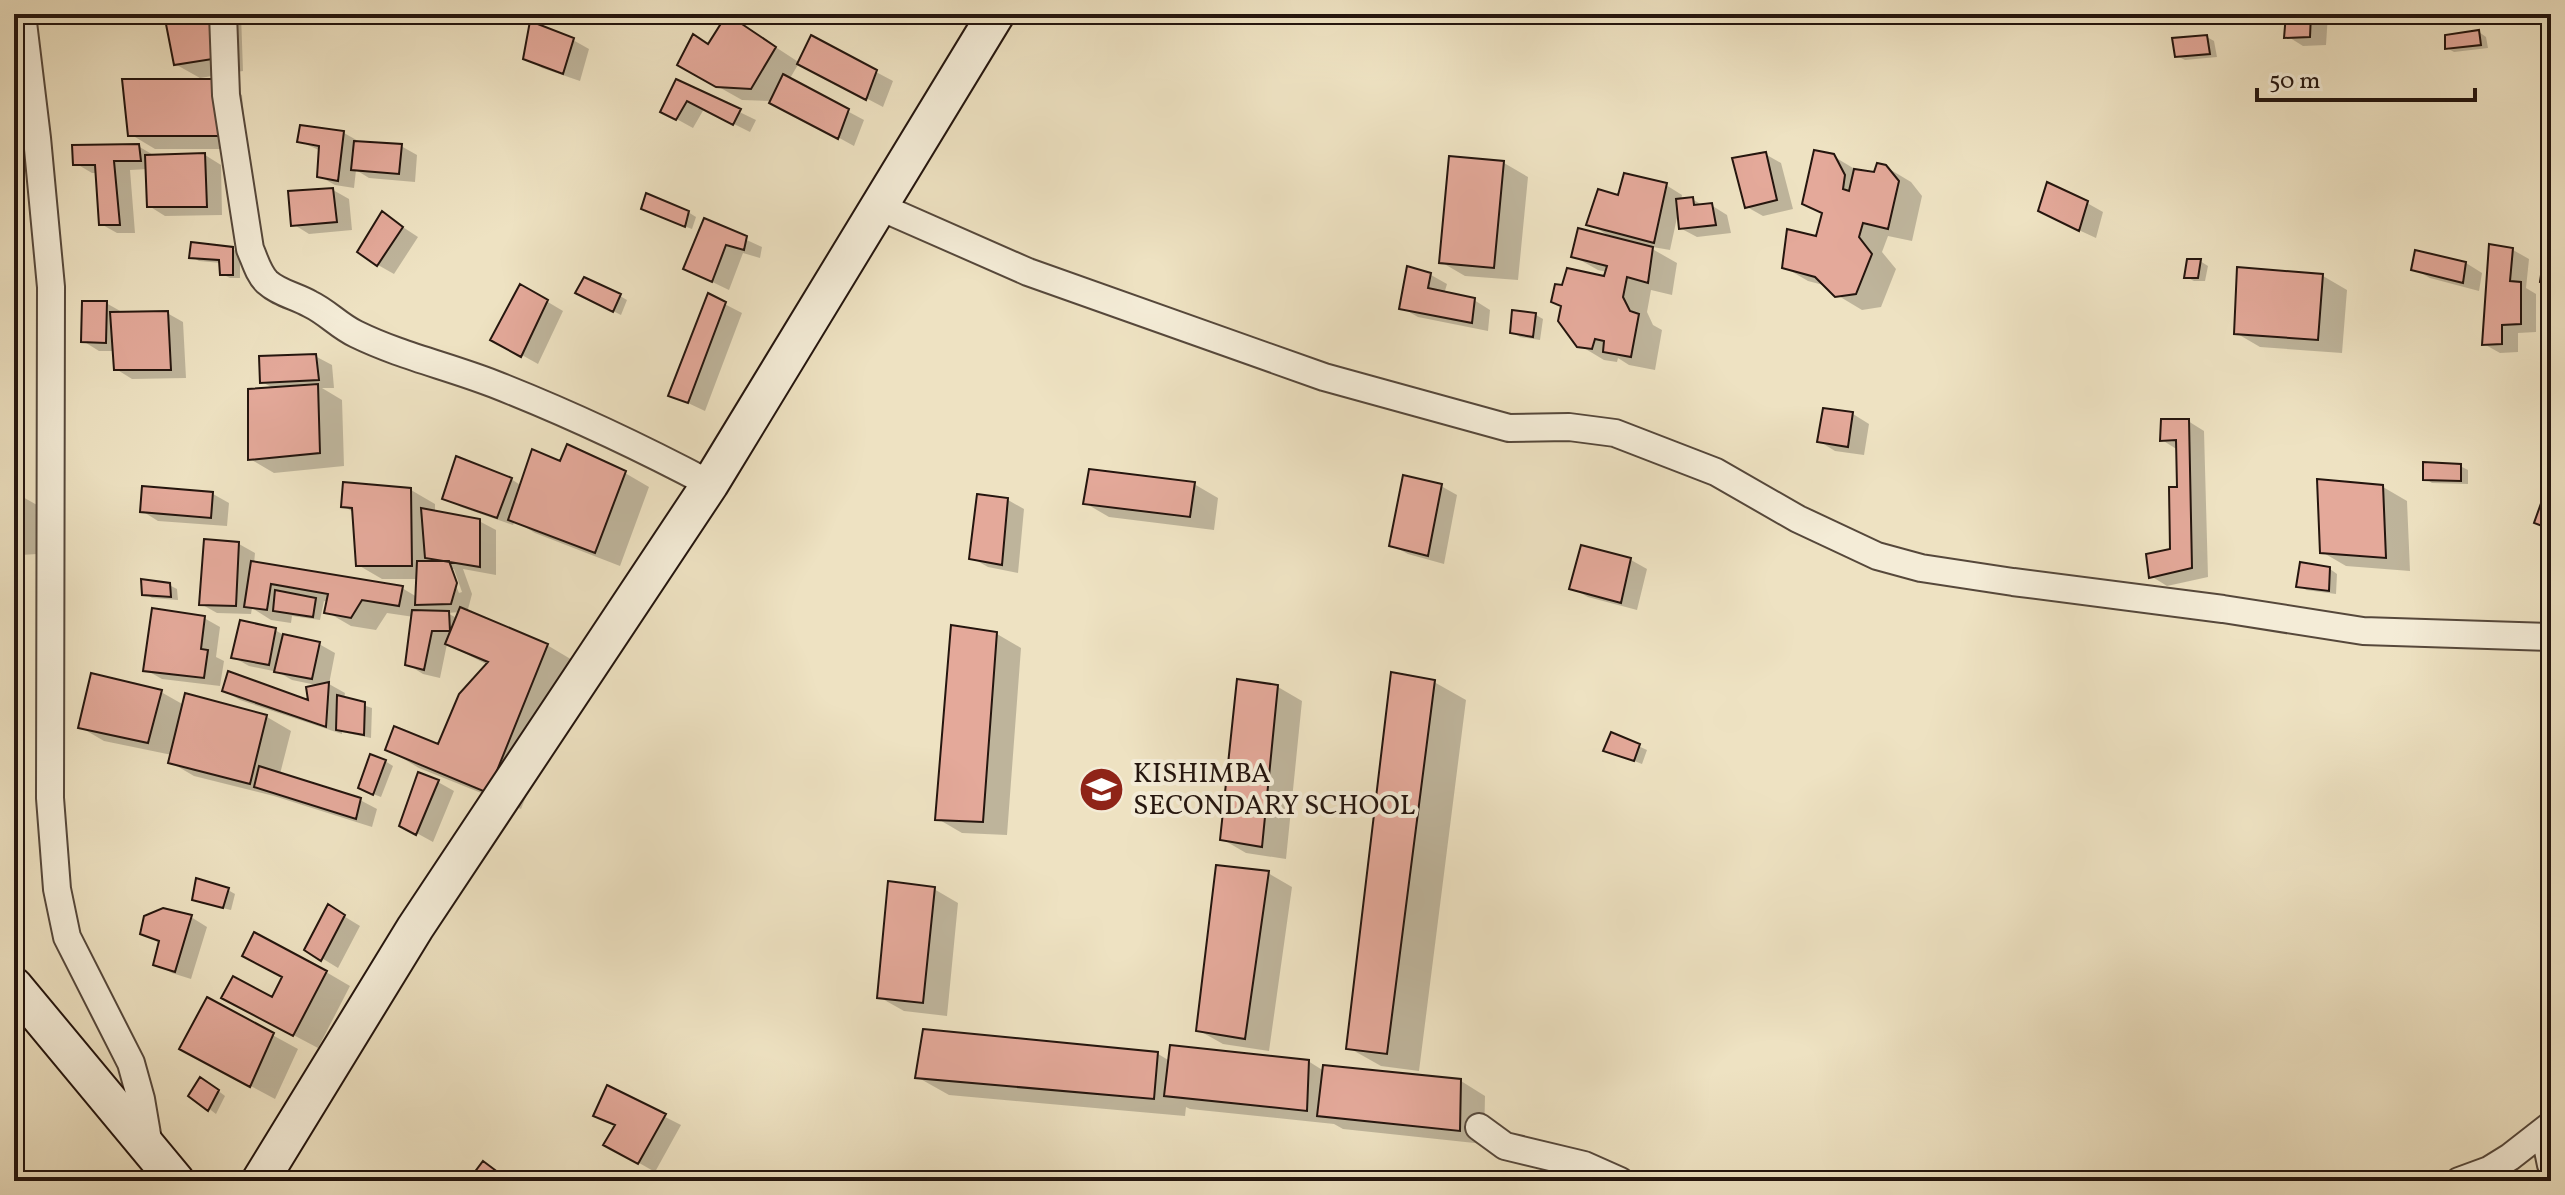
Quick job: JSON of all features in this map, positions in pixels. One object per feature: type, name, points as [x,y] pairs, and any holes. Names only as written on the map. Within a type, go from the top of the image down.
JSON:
[{"type":"street","points":[[22,14],[51,287],[50,798],[57,889],[67,937],[131,1063],[149,1146]]},
{"type":"street","points":[[223,14],[226,95],[250,249],[266,281],[312,305],[357,335],[533,400],[650,452],[710,484]]},
{"type":"street","points":[[260,1181],[415,928],[710,484],[996,14]]},
{"type":"street","points":[[878,206],[1028,272],[1324,377],[1509,428],[1569,427],[1615,433],[1716,472],[1798,519],[1877,556],[1921,568],[2363,631],[2551,637]]},
{"type":"street","points":[[14,986],[176,1181]]},
{"type":"street","points":[[1479,1127],[1505,1146],[1584,1165],[1620,1181]]},
{"type":"street","points":[[2548,1128],[2551,1165]]},
{"type":"street","points":[[2459,1181],[2489,1170],[2548,1128]]},
{"type":"building","points":[[164,14],[218,14],[219,58],[174,65]]},
{"type":"building","points":[[727,14],[776,47],[751,89],[716,87],[677,65],[693,34],[708,44]]},
{"type":"building","points":[[2286,14],[2311,14],[2310,37],[2284,38]]},
{"type":"building","points":[[530,21],[574,38],[563,74],[523,59]]},
{"type":"building","points":[[2479,30],[2481,45],[2445,49],[2445,35]]},
{"type":"building","points":[[811,35],[877,70],[866,100],[797,64]]},
{"type":"building","points":[[2207,35],[2210,54],[2175,57],[2172,38]]},
{"type":"building","points":[[783,74],[849,109],[838,139],[769,103]]},
{"type":"building","points":[[122,79],[219,79],[223,136],[128,136]]},
{"type":"building","points":[[676,79],[741,109],[733,125],[687,101],[676,120],[660,112]]},
{"type":"building","points":[[300,125],[344,131],[338,181],[317,177],[319,146],[297,142]]},
{"type":"building","points":[[354,141],[402,144],[399,174],[351,170]]},
{"type":"building","points":[[139,144],[141,161],[114,161],[120,225],[99,225],[95,165],[73,165],[72,145]]},
{"type":"building","points":[[1814,150],[1834,154],[1845,175],[1843,189],[1849,191],[1854,169],[1874,172],[1877,163],[1886,165],[1899,181],[1888,229],[1863,223],[1859,237],[1872,254],[1856,294],[1835,297],[1815,277],[1782,268],[1787,229],[1816,236],[1822,213],[1802,204]]},
{"type":"building","points":[[1766,152],[1777,200],[1745,208],[1732,158]]},
{"type":"building","points":[[205,153],[207,207],[147,207],[145,155]]},
{"type":"building","points":[[1449,156],[1504,161],[1494,268],[1439,263]]},
{"type":"building","points":[[1624,173],[1667,183],[1654,243],[1586,225],[1598,189],[1618,195]]},
{"type":"building","points":[[2047,182],[2088,201],[2079,231],[2038,211]]},
{"type":"building","points":[[333,188],[337,222],[291,226],[288,191]]},
{"type":"building","points":[[646,193],[689,211],[685,227],[641,209]]},
{"type":"building","points":[[1693,197],[1694,205],[1712,203],[1716,225],[1679,229],[1676,199]]},
{"type":"building","points":[[382,211],[403,227],[377,266],[357,252]]},
{"type":"building","points":[[704,218],[747,236],[744,250],[726,245],[712,282],[683,269]]},
{"type":"building","points":[[1578,228],[1653,247],[1648,283],[1627,277],[1623,297],[1630,311],[1639,314],[1631,357],[1603,352],[1604,341],[1595,339],[1592,349],[1577,347],[1558,321],[1561,306],[1551,302],[1555,284],[1562,285],[1567,268],[1604,276],[1607,266],[1571,257]]},
{"type":"building","points":[[2546,240],[2551,240],[2551,284],[2540,282]]},
{"type":"building","points":[[191,242],[233,247],[233,275],[220,275],[219,260],[189,258]]},
{"type":"building","points":[[2489,244],[2513,248],[2510,281],[2521,282],[2521,324],[2502,325],[2502,344],[2482,345]]},
{"type":"building","points":[[2415,250],[2466,262],[2463,283],[2411,270]]},
{"type":"building","points":[[2187,259],[2201,259],[2198,278],[2184,278]]},
{"type":"building","points":[[1407,266],[1431,273],[1428,288],[1475,298],[1472,323],[1399,309]]},
{"type":"building","points":[[2237,267],[2323,274],[2318,340],[2234,334]]},
{"type":"building","points":[[584,277],[621,294],[613,312],[575,293]]},
{"type":"building","points":[[520,284],[548,300],[521,357],[490,340]]},
{"type":"building","points":[[708,293],[726,302],[688,403],[668,396]]},
{"type":"building","points":[[82,301],[107,301],[106,343],[81,342]]},
{"type":"building","points":[[1512,310],[1536,313],[1533,337],[1510,333]]},
{"type":"building","points":[[168,311],[171,370],[114,370],[110,312]]},
{"type":"building","points":[[316,354],[319,380],[260,383],[259,356]]},
{"type":"building","points":[[318,384],[320,453],[248,460],[248,389]]},
{"type":"building","points":[[1823,408],[1853,412],[1848,447],[1817,442]]},
{"type":"building","points":[[2161,419],[2189,419],[2192,568],[2149,578],[2146,554],[2170,549],[2169,487],[2177,487],[2176,440],[2160,441]]},
{"type":"building","points":[[567,444],[626,471],[595,553],[508,520],[532,449],[560,461]]},
{"type":"building","points":[[456,456],[512,478],[497,518],[442,499]]},
{"type":"building","points":[[2423,462],[2461,464],[2461,481],[2423,480]]},
{"type":"building","points":[[1089,469],[1195,482],[1190,517],[1083,504]]},
{"type":"building","points":[[1403,475],[1442,484],[1428,556],[1389,546]]},
{"type":"building","points":[[2317,479],[2383,485],[2386,558],[2320,553]]},
{"type":"building","points":[[343,482],[411,488],[412,566],[356,566],[352,508],[341,507]]},
{"type":"building","points":[[142,486],[213,492],[211,518],[140,512]]},
{"type":"building","points":[[2545,492],[2551,493],[2551,529],[2534,523]]},
{"type":"building","points":[[14,494],[21,494],[21,546],[14,546]]},
{"type":"building","points":[[977,494],[1008,498],[1002,565],[969,559]]},
{"type":"building","points":[[421,508],[480,519],[480,567],[425,558]]},
{"type":"building","points":[[204,539],[239,542],[236,606],[199,605]]},
{"type":"building","points":[[1581,545],[1631,558],[1621,603],[1569,589]]},
{"type":"building","points":[[251,561],[403,586],[399,606],[362,600],[351,618],[324,613],[328,594],[271,584],[267,610],[244,607]]},
{"type":"building","points":[[417,561],[449,561],[457,583],[451,604],[415,605]]},
{"type":"building","points":[[2300,562],[2330,567],[2329,591],[2296,587]]},
{"type":"building","points":[[141,579],[170,583],[171,597],[142,595]]},
{"type":"building","points":[[275,590],[316,598],[313,617],[273,611]]},
{"type":"building","points":[[460,607],[548,644],[488,793],[385,750],[394,726],[438,744],[459,694],[488,662],[445,644]]},
{"type":"building","points":[[152,608],[205,616],[201,649],[208,650],[204,678],[143,671]]},
{"type":"building","points":[[412,610],[449,611],[450,631],[432,631],[424,670],[405,665]]},
{"type":"building","points":[[240,620],[276,628],[269,665],[231,658]]},
{"type":"building","points":[[951,625],[997,632],[983,822],[935,820]]},
{"type":"building","points":[[283,634],[320,642],[312,679],[274,672]]},
{"type":"building","points":[[228,671],[308,700],[306,687],[329,682],[326,727],[222,691]]},
{"type":"building","points":[[1391,672],[1435,680],[1387,1054],[1346,1049]]},
{"type":"building","points":[[91,673],[162,690],[148,743],[78,728]]},
{"type":"building","points":[[1237,679],[1278,685],[1262,847],[1220,840]]},
{"type":"building","points":[[185,693],[267,715],[250,784],[168,763]]},
{"type":"building","points":[[337,695],[365,702],[364,735],[336,730]]},
{"type":"building","points":[[1611,732],[1640,744],[1634,761],[1603,751]]},
{"type":"building","points":[[370,754],[386,760],[373,795],[358,788]]},
{"type":"building","points":[[259,766],[361,798],[356,819],[254,787]]},
{"type":"building","points":[[418,772],[439,780],[416,835],[399,826]]},
{"type":"building","points":[[1216,865],[1269,871],[1245,1039],[1196,1031]]},
{"type":"building","points":[[196,878],[229,888],[223,908],[192,900]]},
{"type":"building","points":[[888,881],[935,887],[923,1003],[877,998]]},
{"type":"building","points":[[328,904],[345,915],[321,961],[304,950]]},
{"type":"building","points":[[163,908],[192,915],[175,972],[153,965],[159,941],[140,934],[144,916]]},
{"type":"building","points":[[254,932],[327,971],[293,1036],[221,998],[233,976],[272,997],[282,977],[242,956]]},
{"type":"building","points":[[207,997],[274,1033],[250,1087],[179,1049]]},
{"type":"building","points":[[923,1029],[1158,1052],[1154,1099],[915,1078]]},
{"type":"building","points":[[1170,1045],[1309,1060],[1307,1111],[1164,1096]]},
{"type":"building","points":[[1323,1065],[1461,1079],[1460,1131],[1317,1116]]},
{"type":"building","points":[[200,1077],[219,1090],[208,1111],[188,1096]]},
{"type":"building","points":[[607,1085],[666,1114],[638,1164],[603,1145],[615,1125],[593,1116]]},
{"type":"building","points":[[483,1161],[503,1176],[500,1181],[468,1181]]},
{"type":"place","name":"KISHIMBA SECONDARY SCHOOL","points":[[1102,790]]}]
